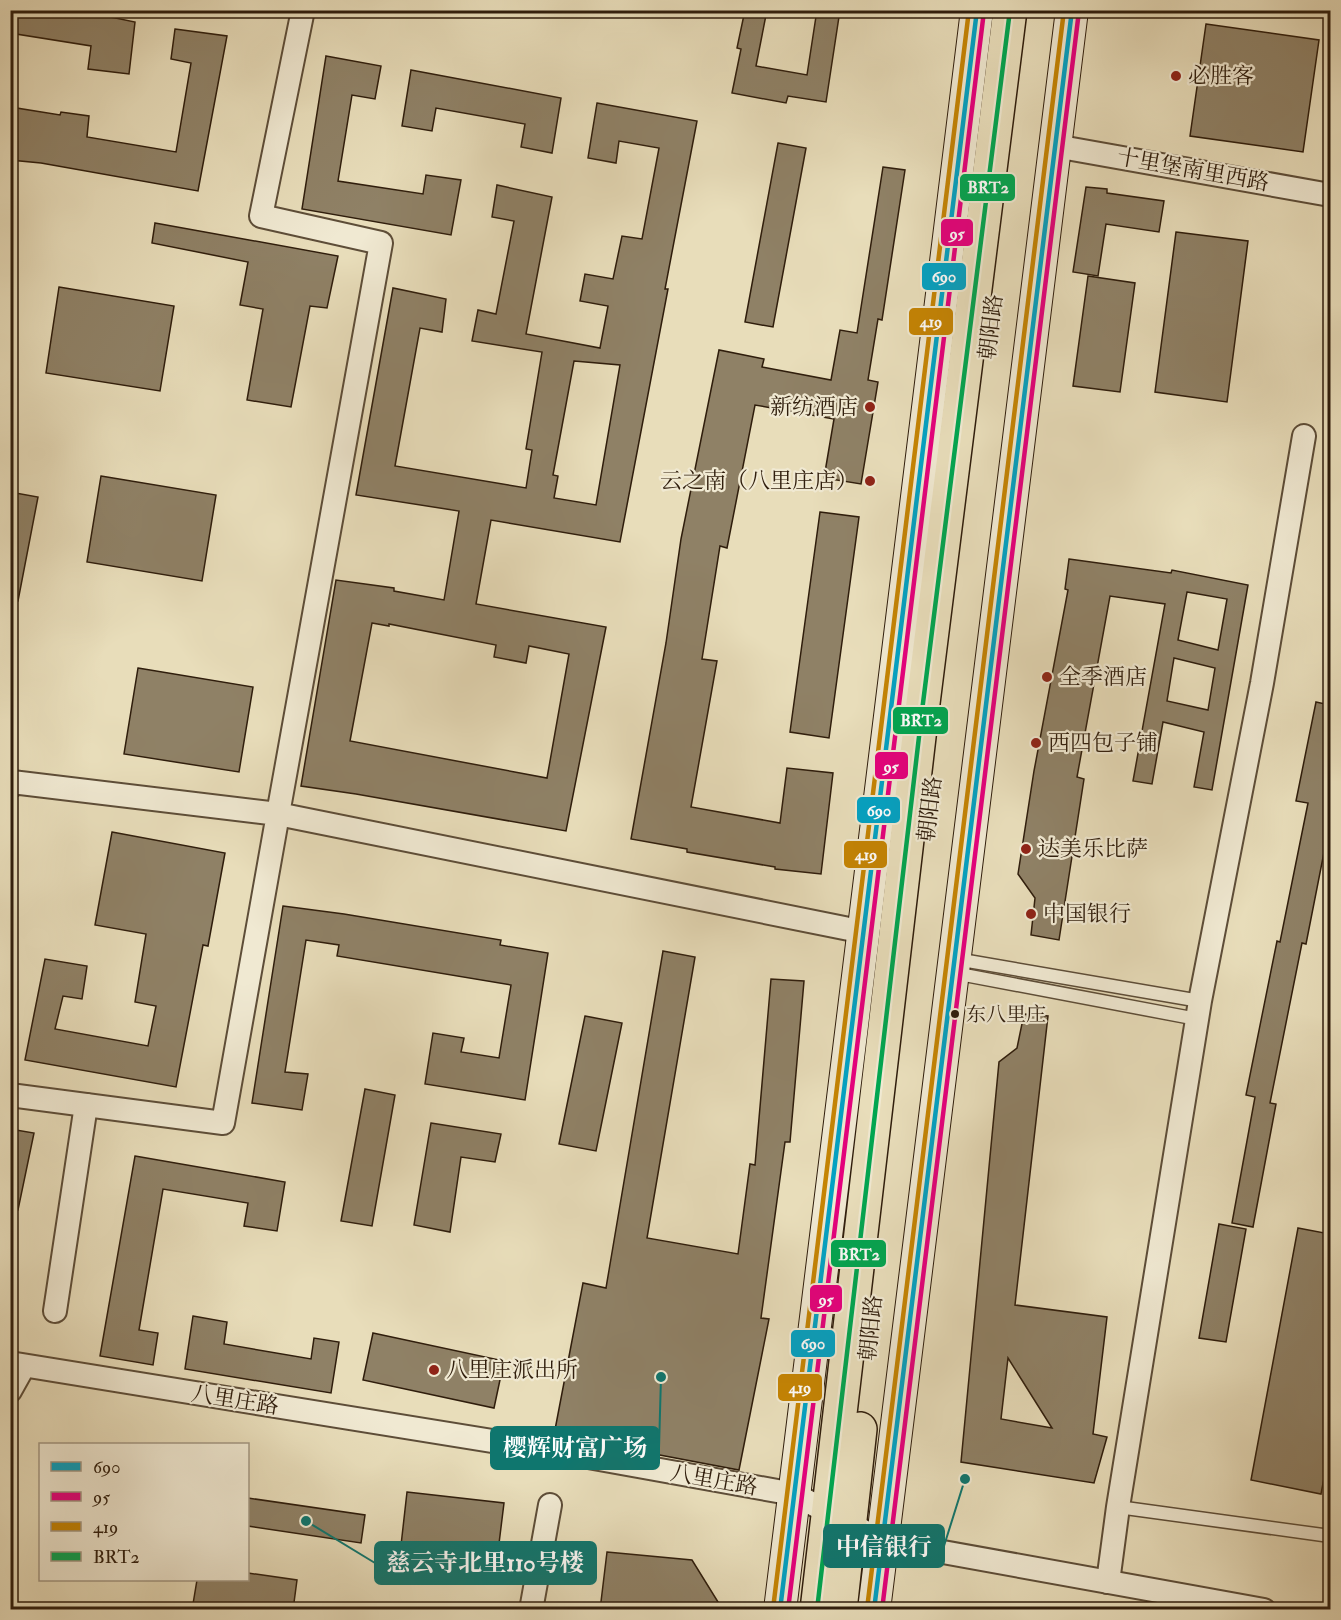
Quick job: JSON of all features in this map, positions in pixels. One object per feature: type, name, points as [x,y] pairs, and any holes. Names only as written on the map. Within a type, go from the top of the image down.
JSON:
[{"type":"highway","name":"朝阳路","points":[[840,1610],[839,1518],[922,711],[1010,10]]},
{"type":"highway","name":"朝阳路","points":[[817,1610],[839,1518],[1032,10]]},
{"type":"street","points":[[10,1095],[223,1123],[381,243],[261,216],[303,10]]},
{"type":"street","points":[[780,1610],[976,10]]},
{"type":"street","name":"朝阳路","points":[[874,1610],[1072,10]]},
{"type":"street","name":"十里堡南里西路","points":[[1055,146],[1330,195]]},
{"type":"street","points":[[1108,1582],[1199,1010],[1262,683],[1304,436]]},
{"type":"street","points":[[10,787],[12,782],[278,814],[864,932]]},
{"type":"street","points":[[55,1311],[86,1105]]},
{"type":"street","points":[[10,1391],[17,1364]]},
{"type":"street","name":"八里庄路","points":[[17,1364],[548,1450],[794,1494],[882,1541],[1264,1610]]},
{"type":"street","points":[[531,1610],[550,1505]]},
{"type":"lane","points":[[953,966],[1199,1010]]},
{"type":"lane","points":[[953,966],[1199,1010]]},
{"type":"lane","points":[[1118,1508],[1330,1536]]},
{"type":"building","points":[[10,10],[77,10],[135,22],[129,74],[88,69],[91,46],[10,33]]},
{"type":"building","points":[[745,10],[767,10],[756,66],[807,75],[817,10],[840,10],[826,102],[788,96],[786,103],[732,93],[741,49],[737,48]]},
{"type":"building","points":[[1206,24],[1319,40],[1303,152],[1190,136]]},
{"type":"building","points":[[175,29],[227,36],[198,191],[41,163],[10,160],[10,107],[60,115],[61,112],[89,116],[87,137],[176,152],[191,63],[171,59]]},
{"type":"building","points":[[326,56],[381,66],[375,99],[352,95],[338,181],[423,194],[426,175],[461,180],[451,235],[302,209]]},
{"type":"building","points":[[411,70],[561,98],[552,153],[521,147],[525,124],[436,108],[432,131],[402,126]]},
{"type":"building","points":[[597,103],[697,121],[620,542],[491,520],[476,604],[606,627],[566,831],[301,786],[336,580],[394,588],[394,591],[444,600],[459,511],[356,495],[393,288],[446,299],[442,332],[420,328],[395,466],[526,488],[532,450],[526,449],[542,352],[472,341],[478,310],[496,314],[514,221],[492,217],[497,185],[552,197],[526,334],[600,348],[608,306],[580,301],[585,274],[613,279],[622,236],[642,239],[659,148],[619,141],[616,163],[588,158]],"holes":[[[574,361],[620,365],[596,505],[554,498],[558,476],[553,475]],[[372,623],[389,626],[389,624],[496,645],[494,657],[526,663],[529,646],[569,654],[547,778],[350,741]]]},
{"type":"building","points":[[778,143],[806,148],[773,327],[745,322]]},
{"type":"building","points":[[883,167],[905,170],[882,320],[878,319],[868,380],[878,382],[861,484],[824,478],[834,419],[755,405],[727,548],[720,546],[702,659],[717,661],[691,807],[780,823],[787,768],[833,773],[821,874],[775,869],[775,867],[687,852],[687,849],[631,839],[666,643],[681,539],[719,350],[764,359],[762,367],[831,380],[840,330],[857,333]]},
{"type":"building","points":[[1086,187],[1107,189],[1107,193],[1164,201],[1159,232],[1106,224],[1098,276],[1073,272]]},
{"type":"building","points":[[155,223],[338,256],[327,308],[310,306],[291,407],[247,400],[263,309],[240,305],[248,262],[152,243]]},
{"type":"building","points":[[1176,232],[1248,241],[1227,402],[1155,392]]},
{"type":"building","points":[[1088,276],[1135,283],[1120,392],[1073,386]]},
{"type":"building","points":[[59,287],[174,306],[160,391],[46,373]]},
{"type":"building","points":[[101,476],[216,495],[202,581],[87,562]]},
{"type":"building","points":[[10,492],[38,497],[18,601],[10,600]]},
{"type":"building","points":[[820,512],[859,517],[829,738],[790,732]]},
{"type":"building","points":[[1069,559],[1171,573],[1172,570],[1248,585],[1212,790],[1194,787],[1204,732],[1163,722],[1152,784],[1133,781],[1165,604],[1110,596],[1077,777],[1084,779],[1059,940],[1031,935],[1035,898],[1018,874],[1034,771],[1068,590],[1065,589]],"holes":[[[1187,592],[1227,599],[1218,650],[1178,640]],[[1174,658],[1215,668],[1208,710],[1167,701]]]},
{"type":"building","points":[[138,668],[253,687],[239,772],[124,754]]},
{"type":"building","points":[[1316,702],[1330,705],[1330,822],[1306,944],[1302,943],[1270,1103],[1276,1104],[1253,1227],[1232,1223],[1255,1097],[1246,1095],[1308,803],[1296,801]]},
{"type":"building","points":[[112,832],[225,853],[208,946],[203,945],[176,1087],[25,1060],[45,959],[87,966],[82,999],[63,996],[55,1029],[148,1046],[156,1006],[135,1002],[146,934],[95,925]]},
{"type":"building","points":[[283,906],[501,940],[500,945],[548,953],[525,1100],[425,1084],[433,1033],[464,1038],[461,1052],[499,1058],[511,985],[337,956],[339,945],[306,940],[285,1072],[308,1074],[302,1110],[252,1103]]},
{"type":"building","points":[[663,951],[695,957],[647,1238],[738,1254],[750,1164],[755,1165],[771,979],[804,981],[790,1142],[785,1142],[761,1318],[769,1319],[739,1470],[554,1435],[583,1283],[606,1288]]},
{"type":"building","points":[[1024,1014],[1048,1016],[1015,1305],[1107,1317],[1093,1434],[1107,1437],[1094,1483],[961,1462],[999,1062],[1017,1048]],"holes":[[[1008,1358],[1052,1428],[1001,1419]]]},
{"type":"building","points":[[585,1016],[622,1023],[596,1151],[559,1144]]},
{"type":"building","points":[[365,1089],[395,1095],[372,1226],[341,1221]]},
{"type":"building","points":[[431,1123],[501,1134],[495,1162],[461,1157],[450,1232],[414,1225]]},
{"type":"building","points":[[10,1129],[34,1133],[18,1210],[10,1209]]},
{"type":"building","points":[[135,1156],[285,1182],[277,1231],[244,1226],[248,1203],[163,1189],[139,1330],[158,1333],[153,1365],[100,1356]]},
{"type":"building","points":[[1219,1224],[1246,1229],[1226,1342],[1199,1338]]},
{"type":"building","points":[[1298,1228],[1330,1234],[1330,1447],[1321,1494],[1251,1480]]},
{"type":"building","points":[[193,1316],[227,1322],[224,1344],[311,1359],[314,1338],[339,1342],[331,1393],[185,1369]]},
{"type":"building","name":"八里庄派出所","points":[[373,1333],[504,1361],[494,1408],[363,1380]]},
{"type":"building","points":[[407,1492],[504,1503],[494,1584],[398,1572]]},
{"type":"building","points":[[249,1498],[365,1515],[361,1543],[249,1526]]},
{"type":"building","points":[[607,1552],[692,1560],[723,1610],[600,1610]]},
{"type":"building","points":[[249,1573],[297,1580],[293,1610],[192,1610],[197,1581],[249,1581]]},
{"type":"transit line","name":"419","points":[[773,1609],[969,10]]},
{"type":"transit line","name":"690","points":[[780,1610],[977,10]]},
{"type":"transit line","name":"BRT2","points":[[817,1610],[922,711],[1010,10]]},
{"type":"transit line","name":"419","points":[[867,1609],[1064,10]]},
{"type":"transit line","name":"690","points":[[874,1610],[1072,10]]},
{"type":"transit line","name":"95","points":[[788,1610],[984,11]]},
{"type":"transit line","name":"95","points":[[882,1610],[1079,11]]},
{"type":"place","name":"必胜客","points":[[1176,76]]},
{"type":"place","name":"新纺酒店","points":[[870,407]]},
{"type":"place","name":"云之南（八里庄店）","points":[[870,481]]},
{"type":"place","name":"全季酒店","points":[[1047,677]]},
{"type":"place","name":"西四包子铺","points":[[1036,743]]},
{"type":"place","name":"达美乐比萨","points":[[1026,849]]},
{"type":"place","name":"中国银行","points":[[1031,914]]},
{"type":"place","name":"东八里庄","points":[[955,1014]]},
{"type":"place","name":"八里庄派出所","points":[[434,1370]]},
{"type":"place","name":"樱辉财富广场","points":[[661,1377]]},
{"type":"place","name":"中信银行","points":[[965,1479]]},
{"type":"place","name":"慈云寺北里110号楼","points":[[306,1521]]}]
